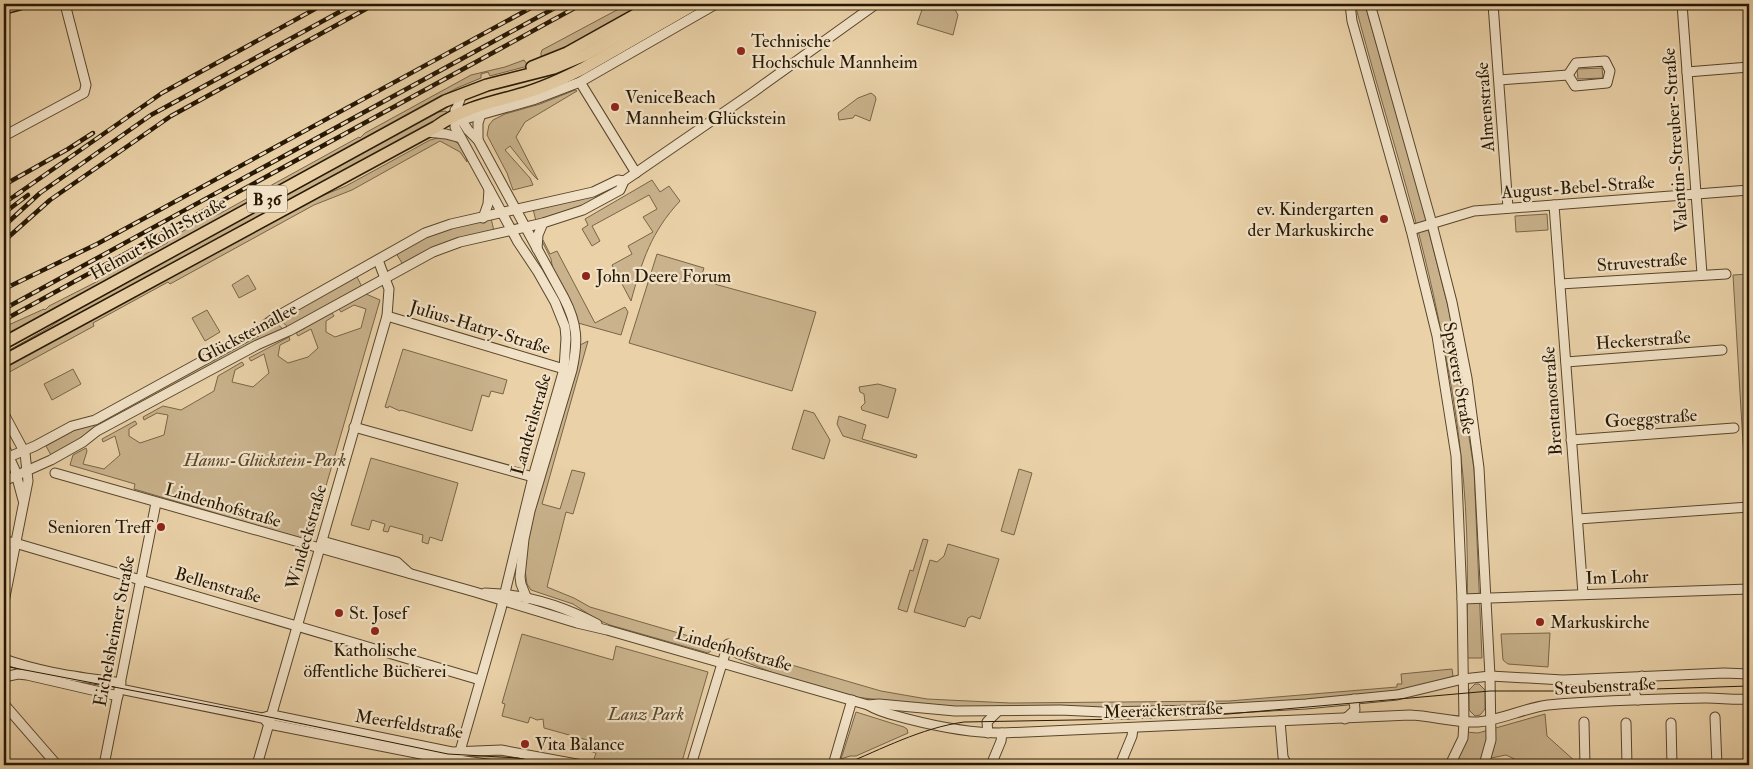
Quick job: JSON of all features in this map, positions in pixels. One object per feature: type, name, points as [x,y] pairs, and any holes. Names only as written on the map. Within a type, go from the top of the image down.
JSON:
[{"type":"main road","points":[[4,8],[19,4]]},
{"type":"main road","points":[[446,101],[459,90],[474,83],[536,66],[567,53],[656,9],[675,4]]},
{"type":"main road","name":"B 36","points":[[457,116],[486,103],[526,93],[582,69],[695,4]]},
{"type":"main road","name":"B 36","points":[[462,94],[487,85],[554,68],[599,49],[656,9]]},
{"type":"main road","name":"Helmut-Kohl-Straße","points":[[4,343],[462,94]]},
{"type":"main road","name":"Helmut-Kohl-Straße","points":[[4,361],[457,116]]},
{"type":"street","points":[[4,136],[84,93],[86,85],[82,65],[65,4]]},
{"type":"street","points":[[462,94],[457,116],[480,115],[533,100],[580,82],[716,4]]},
{"type":"street","points":[[624,181],[752,93],[876,4]]},
{"type":"street","name":"Speyerer Straße","points":[[1350,4],[1352,21],[1411,230],[1437,336],[1456,456],[1462,599],[1464,722],[1463,738],[1450,765]]},
{"type":"street","name":"Speyerer Straße","points":[[1370,4],[1432,224],[1452,302],[1467,378],[1479,468],[1490,676],[1491,720],[1489,750],[1484,765]]},
{"type":"street","name":"Almenstraße","points":[[1493,4],[1508,208]]},
{"type":"street","name":"Valentin-Streuber-Straße","points":[[1682,4],[1702,274]]},
{"type":"street","points":[[1605,61],[1610,71],[1607,83],[1575,86],[1568,75],[1576,63],[1605,61]]},
{"type":"street","points":[[1687,72],[1749,66]]},
{"type":"street","points":[[1499,80],[1568,75]]},
{"type":"street","points":[[580,82],[636,173]]},
{"type":"street","name":"Landteilstraße","points":[[446,101],[478,140],[570,308],[576,333],[572,370],[530,511],[524,539],[520,577],[527,599]]},
{"type":"street","points":[[478,140],[480,115],[486,103]]},
{"type":"street","name":"Landteilstraße","points":[[457,116],[461,138],[502,214],[538,272],[561,315],[566,338],[564,369],[532,477],[503,598],[458,759]]},
{"type":"street","points":[[431,129],[461,138]]},
{"type":"street","name":"Glücksteinallee","points":[[4,481],[51,460],[83,442],[97,431],[259,344],[289,331],[428,255],[452,244],[543,223],[583,210],[620,190],[624,181],[618,180],[593,192],[431,231],[276,317],[257,331],[95,420],[72,426],[7,458]]},
{"type":"street","points":[[482,218],[488,208],[489,189]]},
{"type":"street","name":"August-Bebel-Straße","points":[[1411,230],[1474,212],[1749,190]]},
{"type":"street","name":"Brentanostraße","points":[[1554,205],[1583,594]]},
{"type":"street","points":[[537,249],[538,235],[543,223]]},
{"type":"street","name":"Windeckstraße","points":[[257,765],[267,719],[297,626],[386,316],[389,296],[378,260]]},
{"type":"street","name":"Struvestraße","points":[[1560,284],[1726,274]]},
{"type":"street","name":"Julius-Hatry-Straße","points":[[386,316],[564,369]]},
{"type":"street","name":"Heckerstraße","points":[[1566,362],[1722,350]]},
{"type":"street","points":[[4,414],[24,451],[28,470],[28,484],[4,602]]},
{"type":"street","points":[[354,427],[532,477]]},
{"type":"street","name":"Goeggstraße","points":[[1571,440],[1734,428]]},
{"type":"street","points":[[4,446],[7,458],[17,475],[24,506]]},
{"type":"street","name":"Lindenhofstraße","points":[[55,474],[156,503],[320,545],[412,575],[503,598],[577,623],[852,700]]},
{"type":"street","name":"Eichelsheimer Straße","points":[[104,765],[156,503]]},
{"type":"street","points":[[1578,518],[1749,507]]},
{"type":"street","name":"Bellenstraße","points":[[4,541],[480,680]]},
{"type":"street","name":"Im Lohr","points":[[1462,599],[1749,589]]},
{"type":"street","name":"Lindenhofstraße","points":[[503,598],[527,599],[576,613],[607,630]]},
{"type":"street","points":[[691,765],[728,644]]},
{"type":"street","name":"Meerfeldstraße","points":[[4,659],[32,668],[88,679],[120,690]]},
{"type":"street","name":"Meerfeldstraße","points":[[4,677],[18,674],[120,690],[267,719],[451,760],[501,750],[582,765]]},
{"type":"street","name":"Steubenstraße","points":[[1464,679],[1490,676],[1563,680],[1749,674]]},
{"type":"street","points":[[1638,700],[1634,689],[1635,684],[1642,676]]},
{"type":"street","name":"Meeräckerstraße","points":[[868,705],[879,704],[955,711],[1110,712],[1267,707],[1397,695],[1464,679]]},
{"type":"street","points":[[1345,719],[1355,710],[1354,699]]},
{"type":"street","name":"Steubenstraße","points":[[1464,722],[1491,720],[1537,706],[1638,700],[1749,699]]},
{"type":"street","points":[[831,764],[852,700]]},
{"type":"street","name":"Meeräckerstraße","points":[[852,700],[868,705],[878,711],[925,724],[988,733],[1410,715],[1464,722]]},
{"type":"street","points":[[4,704],[57,765]]},
{"type":"street","points":[[988,733],[988,722],[998,711]]},
{"type":"street","points":[[1715,717],[1717,765]]},
{"type":"street","points":[[1280,721],[1283,757],[1288,765]]},
{"type":"street","points":[[1584,722],[1585,765]]},
{"type":"street","points":[[1626,723],[1627,765]]},
{"type":"street","points":[[1671,723],[1672,765]]},
{"type":"street","points":[[1120,765],[1132,736],[1133,728]]},
{"type":"street","points":[[991,765],[1001,741],[1002,733]]},
{"type":"street","name":"Meerfeldstraße","points":[[458,759],[494,765]]},
{"type":"green space","points":[[628,4],[647,4],[541,60],[542,50]]},
{"type":"green space","points":[[924,4],[952,4],[958,15],[953,35],[917,24]]},
{"type":"green space","points":[[1355,4],[1365,4],[1427,220],[1449,310],[1474,469],[1482,658],[1466,658],[1467,532],[1464,482],[1445,352],[1424,253]]},
{"type":"green space","points":[[524,60],[528,66],[490,76],[488,72],[481,74],[481,78],[457,88],[4,336],[4,327],[45,310],[49,306],[98,281],[103,276],[167,243],[176,235],[360,138],[365,133],[471,75],[505,67]]},
{"type":"green space","points":[[1602,68],[1603,78],[1578,79],[1577,69]]},
{"type":"green space","points":[[575,90],[577,91],[525,122],[516,137],[538,180],[510,146],[505,150],[530,178],[533,185],[513,190],[507,173],[487,135],[489,125],[493,120],[505,114],[540,104]]},
{"type":"green space","points":[[871,93],[876,99],[870,121],[855,115],[853,118],[839,120],[838,113],[858,98]]},
{"type":"green space","points":[[446,111],[447,115],[4,356],[4,353],[69,314],[419,122],[438,112]]},
{"type":"green space","points":[[442,137],[459,144],[466,156],[467,162],[460,152],[440,141],[352,190],[314,205],[170,284],[168,282],[93,323],[94,326],[4,375],[4,369],[7,366],[314,199],[346,186],[430,140]]},
{"type":"green space","points":[[652,180],[660,192],[669,186],[680,201],[662,224],[649,248],[631,301],[612,265],[632,254],[628,246],[653,232],[643,217],[657,209],[649,195],[592,226],[600,241],[592,246],[582,229],[588,225],[585,219]]},
{"type":"green space","points":[[619,184],[573,211],[536,221],[533,209]]},
{"type":"green space","points":[[1547,214],[1548,230],[1516,232],[1515,216]]},
{"type":"green space","points":[[491,218],[494,231],[403,265],[396,253],[439,230]]},
{"type":"green space","points":[[543,240],[550,254],[557,251],[595,323],[625,307],[628,312],[621,335],[578,323],[553,270],[551,259]]},
{"type":"green space","points":[[657,254],[704,268],[700,280],[816,312],[792,391],[629,343]]},
{"type":"green space","points":[[1749,274],[1749,326],[1746,344],[1749,392],[1749,459],[1744,460],[1733,275]]},
{"type":"green space","points":[[248,275],[256,289],[239,298],[232,285]]},
{"type":"green space","points":[[356,275],[362,287],[289,328],[278,318]]},
{"type":"green space","name":"Hanns-Glückstein-Park","points":[[366,294],[380,300],[310,541],[134,489],[135,484],[70,465],[73,455],[86,448],[87,451],[83,464],[104,469],[120,455],[115,436],[103,442],[102,439],[135,421],[137,424],[129,429],[129,436],[140,443],[164,435],[168,415],[157,413],[144,420],[143,417],[163,406],[181,410],[214,391],[218,376],[242,362],[244,365],[235,370],[232,382],[253,387],[269,373],[264,354],[251,361],[249,358],[289,337],[290,340],[280,345],[278,356],[288,363],[308,357],[318,348],[311,329],[298,336],[296,333],[332,313],[334,316],[326,321],[326,332],[335,337],[361,328],[366,309],[354,305],[341,312],[339,309]]},
{"type":"green space","points":[[207,310],[220,332],[205,341],[192,318]]},
{"type":"green space","points":[[274,321],[284,330],[52,457],[46,446]]},
{"type":"green space","points":[[588,341],[542,504],[560,509],[572,470],[585,473],[573,514],[566,512],[547,587],[590,607],[716,644],[715,648],[708,653],[610,625],[596,619],[573,604],[531,590],[527,584],[525,570],[529,527],[580,345]]},
{"type":"green space","points":[[403,349],[507,380],[503,394],[491,391],[489,397],[482,395],[472,431],[400,411],[389,406],[388,408],[385,407]]},
{"type":"green space","points":[[73,369],[81,384],[52,400],[44,384]]},
{"type":"green space","points":[[878,384],[896,389],[888,418],[862,410],[861,407],[865,403],[864,394],[860,392],[859,387]]},
{"type":"green space","points":[[804,410],[814,413],[830,440],[824,459],[792,449]]},
{"type":"green space","points":[[839,416],[866,425],[862,439],[917,455],[916,458],[843,436],[837,424]]},
{"type":"green space","points":[[371,458],[458,483],[442,541],[430,537],[428,544],[422,542],[423,535],[390,526],[388,532],[383,531],[385,524],[372,520],[369,530],[351,525]]},
{"type":"green space","points":[[1019,469],[1032,473],[1014,535],[1001,531]]},
{"type":"green space","points":[[923,539],[928,540],[907,612],[898,609],[910,570],[913,571]]},
{"type":"green space","points":[[948,544],[999,559],[980,619],[972,616],[968,618],[965,627],[914,612],[930,560],[937,562],[944,556]]},
{"type":"green space","points":[[1550,633],[1548,667],[1508,664],[1503,660],[1501,634]]},
{"type":"green space","name":"Lanz Park","points":[[522,634],[613,660],[616,646],[708,672],[681,765],[605,765],[593,762],[596,753],[585,750],[587,740],[544,728],[543,719],[537,720],[530,717],[528,723],[502,716],[505,704],[502,703]]},
{"type":"green space","points":[[735,646],[740,650],[881,691],[927,699],[1010,703],[1229,701],[1397,687],[1397,684],[1402,684],[1401,674],[1452,669],[1453,676],[1445,680],[1396,693],[1240,707],[991,709],[854,697],[791,680],[728,655]]},
{"type":"green space","points":[[1475,684],[1479,684],[1485,690],[1485,709],[1480,715],[1475,716],[1469,710],[1469,690]]},
{"type":"green space","points":[[856,712],[904,727],[908,733],[856,756],[841,759]]},
{"type":"green space","points":[[1545,714],[1547,736],[1576,762],[1573,765],[1527,765],[1506,755],[1486,759],[1477,765],[1450,765],[1465,732],[1478,733]]},
{"type":"green space","points":[[490,749],[582,765],[494,765],[458,760],[460,751]]},
{"type":"tram line","points":[[4,666],[245,712],[448,754],[518,758],[552,765]]},
{"type":"tram line","points":[[843,765],[917,734],[964,722],[1129,719],[1228,714],[1490,691],[1591,691],[1749,686]]},
{"type":"railway","points":[[16,195],[162,93],[324,4]]},
{"type":"railway","points":[[4,226],[40,193],[151,115],[354,4]]},
{"type":"railway","points":[[4,241],[50,200],[171,116],[375,4]]},
{"type":"railway","points":[[4,289],[97,244],[538,4]]},
{"type":"railway","points":[[4,309],[562,4]]},
{"type":"railway","points":[[4,320],[582,4]]},
{"type":"railway","points":[[4,185],[93,133]]},
{"type":"railway","points":[[4,203],[22,191]]},
{"type":"railway","points":[[4,213],[28,195]]},
{"type":"place","name":"Technische Hochschule Mannheim","points":[[741,51]]},
{"type":"place","name":"VeniceBeach Mannheim Glückstein","points":[[615,107]]},
{"type":"place","name":"ev. Kindergarten der Markuskirche","points":[[1384,219]]},
{"type":"place","name":"John Deere Forum","points":[[586,276]]},
{"type":"place","name":"Senioren Treff","points":[[161,527]]},
{"type":"place","name":"St. Josef","points":[[339,613]]},
{"type":"place","name":"Markuskirche","points":[[1540,622]]},
{"type":"place","name":"Katholische öffentliche Bücherei","points":[[375,631]]},
{"type":"place","name":"Vita Balance","points":[[525,744]]}]
